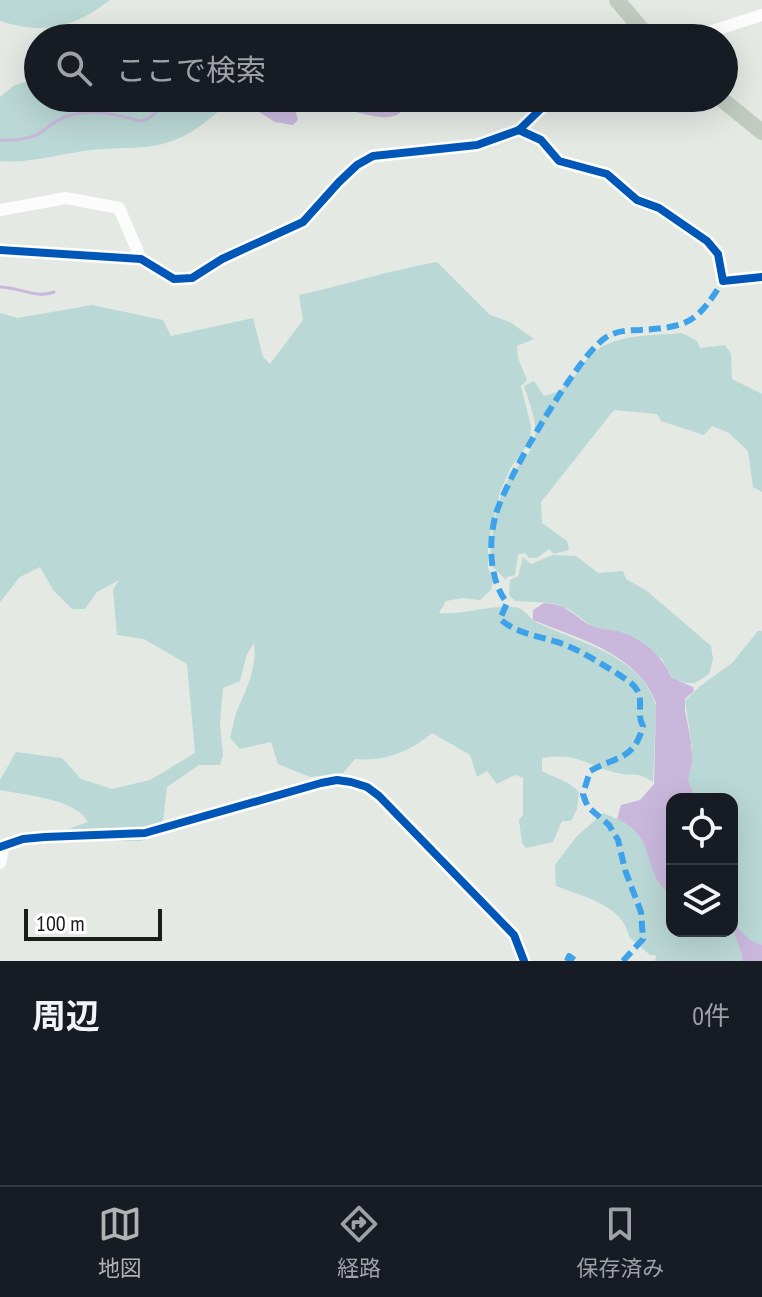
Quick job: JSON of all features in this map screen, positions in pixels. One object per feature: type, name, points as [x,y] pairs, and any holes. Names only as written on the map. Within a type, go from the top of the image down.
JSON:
[{"type":"main road","points":[[617,0],[637,24]]},
{"type":"main road","points":[[737,112],[762,132]]},
{"type":"street","points":[[734,24],[762,15]]},
{"type":"street","points":[[0,250],[141,259],[174,279],[192,278],[222,259],[303,222],[357,165],[373,156],[477,145],[519,130],[538,112]]},
{"type":"street","points":[[519,130],[541,140],[559,161],[607,174],[637,200],[659,208],[707,241],[718,254],[723,281],[762,277]]},
{"type":"street","points":[[0,210],[66,198],[119,208],[141,259]]},
{"type":"street","points":[[0,863],[2,846],[23,839],[145,833],[321,783],[337,780],[351,782],[367,787],[405,820],[514,935],[524,961]]},
{"type":"shaded area","points":[[0,0],[110,0],[97,10],[67,24],[24,24],[24,27],[0,21]]},
{"type":"shaded area","points":[[24,82],[24,112],[218,112],[193,131],[153,146],[0,161],[0,97]]},
{"type":"shaded area","points":[[259,112],[296,112],[298,120],[293,125],[275,122]]},
{"type":"shaded area","points":[[354,112],[401,112],[389,117]]},
{"type":"shaded area","points":[[437,262],[490,315],[510,322],[534,339],[517,346],[518,358],[527,380],[521,386],[531,426],[530,441],[511,467],[500,492],[488,543],[488,568],[493,581],[491,590],[480,600],[463,598],[446,601],[439,613],[517,608],[538,623],[624,663],[649,689],[656,706],[653,782],[642,776],[617,773],[573,758],[542,758],[542,771],[579,792],[577,809],[571,821],[562,821],[553,842],[526,848],[522,843],[519,820],[523,815],[523,778],[515,775],[497,784],[487,771],[477,777],[470,755],[432,733],[415,746],[396,754],[376,759],[355,759],[343,773],[310,777],[278,764],[271,742],[240,749],[230,738],[251,676],[254,643],[247,654],[240,681],[223,688],[220,724],[223,755],[220,765],[199,765],[167,787],[163,822],[154,837],[141,841],[68,840],[58,833],[88,822],[82,814],[49,799],[0,790],[0,780],[16,752],[62,758],[81,779],[112,789],[150,780],[195,753],[187,664],[144,639],[117,635],[113,590],[119,580],[97,592],[85,609],[72,609],[53,590],[40,567],[20,577],[0,602],[0,313],[18,318],[92,305],[163,320],[171,336],[253,318],[263,357],[270,364],[303,320],[299,295]]},
{"type":"shaded area","points":[[682,333],[697,341],[700,348],[725,345],[731,354],[732,379],[762,394],[762,492],[753,487],[748,451],[729,433],[712,426],[704,435],[661,421],[657,414],[614,410],[541,502],[542,523],[567,541],[569,550],[554,554],[549,549],[537,558],[529,558],[525,553],[518,555],[515,575],[506,580],[490,564],[491,542],[504,488],[534,442],[534,420],[524,386],[534,381],[544,396],[555,393],[569,383],[589,357],[605,345],[638,336]]},
{"type":"shaded area","points":[[553,555],[576,556],[598,573],[623,571],[626,579],[647,591],[711,646],[713,659],[709,674],[695,683],[673,679],[662,659],[624,633],[593,627],[570,610],[553,603],[515,601],[509,595],[510,580],[518,576],[523,557],[531,564]]},
{"type":"shaded area","points":[[544,603],[551,604],[564,608],[594,627],[638,639],[658,656],[672,678],[693,687],[694,691],[685,699],[685,711],[692,762],[688,781],[694,793],[666,793],[666,889],[655,876],[639,835],[617,819],[621,805],[640,800],[654,784],[656,703],[648,686],[636,672],[605,650],[533,620],[533,610]]},
{"type":"shaded area","points":[[758,631],[762,631],[762,945],[749,939],[738,928],[738,793],[694,793],[687,779],[692,746],[685,701],[732,663]]},
{"type":"shaded area","points":[[603,813],[636,827],[655,876],[666,890],[666,937],[737,937],[742,961],[655,961],[656,955],[650,955],[629,937],[619,917],[610,909],[556,886],[555,865],[577,836]]},
{"type":"shaded area","points":[[738,928],[750,940],[762,945],[762,961],[742,961],[736,937]]},
{"type":"waterway","points":[[0,140],[28,138],[62,118],[93,112]]},
{"type":"waterway","points":[[93,112],[140,121],[156,112]]},
{"type":"waterway","points":[[0,287],[41,294],[54,292]]},
{"type":"marked path","points":[[623,961],[643,939],[641,912],[625,870],[618,840],[609,825],[588,807],[583,794],[590,771],[623,756],[635,746],[643,726],[639,695],[629,681],[584,654],[563,644],[522,632],[500,619],[507,603],[494,572],[491,548],[493,525],[502,497],[527,448],[560,393],[592,350],[617,332],[670,327],[690,320],[706,306],[723,281]]},
{"type":"marked path","points":[[567,961],[569,956],[576,961]]},
{"type":"cycle path","points":[[0,250],[141,259],[174,279],[192,278],[222,259],[303,222],[357,165],[373,156],[477,145],[519,130],[538,112]]},
{"type":"cycle path","points":[[519,130],[541,140],[559,161],[607,174],[637,200],[659,208],[707,241],[718,254],[723,281],[762,277]]},
{"type":"cycle path","points":[[0,847],[23,839],[145,833],[321,783],[337,780],[351,782],[367,787],[379,796],[514,935],[524,961]]}]
